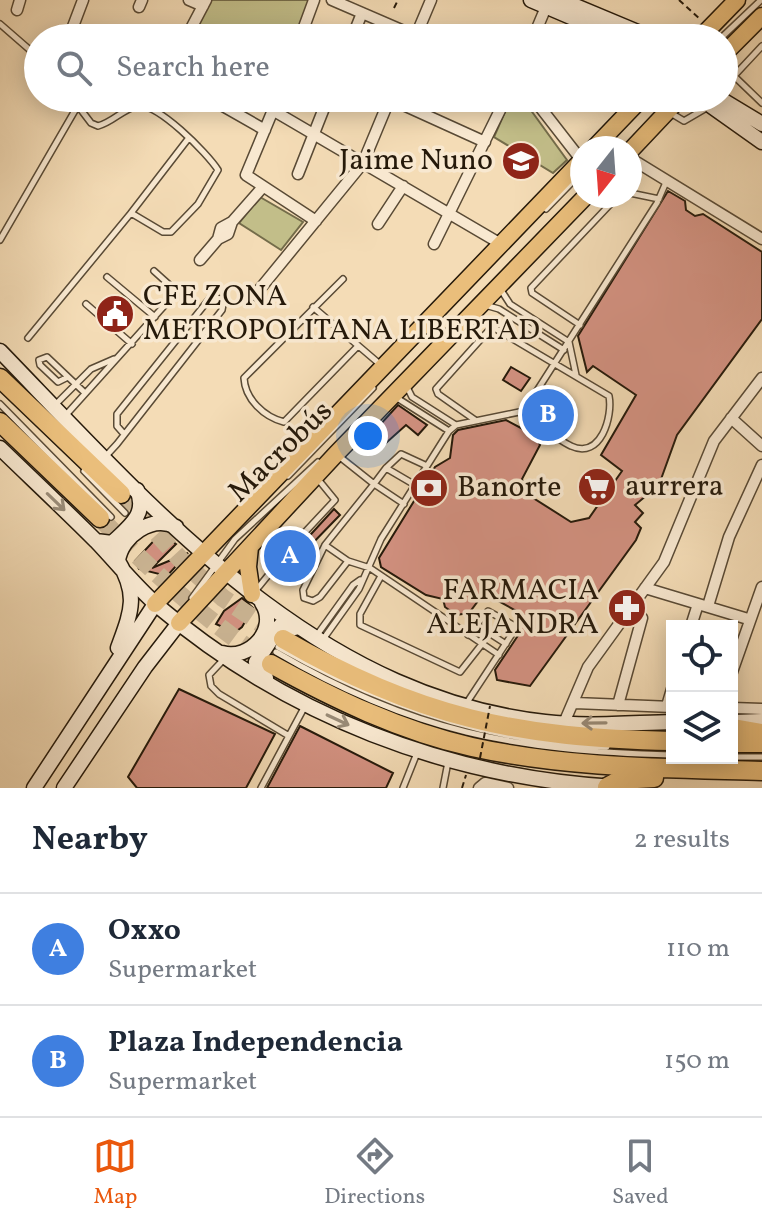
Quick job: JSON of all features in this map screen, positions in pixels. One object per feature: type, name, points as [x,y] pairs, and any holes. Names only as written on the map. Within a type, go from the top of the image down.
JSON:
[{"type":"highway","points":[[0,378],[129,492]]},
{"type":"highway","points":[[0,422],[106,517]]},
{"type":"highway","points":[[277,651],[390,695],[465,719],[563,736],[666,741]]},
{"type":"highway","points":[[277,651],[316,689],[398,724],[469,746],[566,763],[666,763]]},
{"type":"highway","points":[[738,727],[762,733]]},
{"type":"highway","points":[[738,743],[762,743]]},
{"type":"highway","points":[[603,787],[620,780],[727,764]]},
{"type":"highway","points":[[738,764],[762,771]]},
{"type":"main road","points":[[718,24],[737,0]]},
{"type":"main road","points":[[738,42],[760,23]]},
{"type":"main road","points":[[606,136],[629,112]]},
{"type":"main road","points":[[642,136],[662,112]]},
{"type":"main road","points":[[177,621],[214,563],[383,366],[570,172]]},
{"type":"main road","points":[[158,606],[214,563],[255,543],[336,454],[574,208]]},
{"type":"main road","points":[[255,543],[248,567],[256,597]]},
{"type":"street","points":[[74,24],[83,0]]},
{"type":"street","points":[[189,0],[204,3],[194,24]]},
{"type":"street","points":[[305,24],[314,0]]},
{"type":"street","points":[[332,0],[387,24]]},
{"type":"street","points":[[422,24],[431,0]]},
{"type":"street","points":[[531,0],[554,2],[614,24]]},
{"type":"street","points":[[541,24],[554,2]]},
{"type":"street","points":[[554,2],[594,24]]},
{"type":"street","points":[[358,24],[362,13]]},
{"type":"street","points":[[235,112],[265,130]]},
{"type":"street","points":[[274,112],[246,169],[249,179],[316,221]]},
{"type":"street","points":[[276,112],[501,244]]},
{"type":"street","points":[[298,174],[322,112]]},
{"type":"street","points":[[255,295],[273,273],[276,263],[287,257],[363,163],[383,112]]},
{"type":"street","points":[[420,112],[485,142]]},
{"type":"street","points":[[434,244],[499,112]]},
{"type":"street","points":[[544,112],[570,145]]},
{"type":"street","points":[[731,112],[753,124],[762,142]]},
{"type":"street","points":[[642,165],[762,239]]},
{"type":"street","points":[[378,224],[403,186]]},
{"type":"street","points":[[200,260],[218,239],[221,228],[232,222],[262,188]]},
{"type":"street","points":[[0,351],[105,458],[141,507],[136,520],[112,543],[103,545],[95,541]]},
{"type":"street","points":[[564,723],[588,667],[669,551],[704,459],[762,378]]},
{"type":"street","points":[[731,418],[762,446]]},
{"type":"street","points":[[0,448],[158,606],[222,655],[306,705],[417,753],[603,787],[627,788]]},
{"type":"street","points":[[694,620],[762,465]]},
{"type":"street","points":[[129,492],[177,528],[256,597],[372,672],[465,705],[513,717],[564,723],[666,722]]},
{"type":"street","points":[[111,667],[132,605],[128,575],[118,557],[122,547],[138,530],[158,523],[177,528]]},
{"type":"street","points":[[645,588],[748,619]]},
{"type":"street","points":[[738,652],[748,619],[761,594]]},
{"type":"street","points":[[222,655],[231,656],[252,648],[268,625],[268,615],[256,597]]},
{"type":"street","points":[[34,788],[111,667],[158,606]]},
{"type":"street","points":[[618,705],[642,618]]},
{"type":"street","points":[[67,787],[177,621]]},
{"type":"street","points":[[274,685],[256,662],[265,645],[285,624],[316,638]]},
{"type":"street","points":[[145,667],[175,642],[203,642]]},
{"type":"street","points":[[575,703],[666,706]]},
{"type":"street","points":[[738,708],[762,709]]},
{"type":"street","points":[[738,724],[762,721]]},
{"type":"street","points":[[482,785],[508,788]]},
{"type":"lane","points":[[721,24],[744,0]]},
{"type":"lane","points":[[726,24],[761,0]]},
{"type":"lane","points":[[0,24],[24,45]]},
{"type":"lane","points":[[738,72],[762,46]]},
{"type":"lane","points":[[738,80],[762,102],[753,124]]},
{"type":"lane","points":[[0,240],[74,112]]},
{"type":"lane","points":[[83,112],[98,126],[123,112]]},
{"type":"lane","points":[[131,213],[163,232],[171,232],[198,204],[218,170],[165,116],[157,112]]},
{"type":"lane","points":[[616,136],[639,112]]},
{"type":"lane","points":[[635,136],[660,112]]},
{"type":"lane","points":[[676,112],[684,121],[696,112]]},
{"type":"lane","points":[[28,338],[188,139]]},
{"type":"lane","points":[[316,638],[359,589],[381,539],[449,431],[456,425],[524,411],[659,199],[667,179]]},
{"type":"lane","name":"Macrobús","points":[[214,563],[250,510],[354,412],[379,381],[570,184]]},
{"type":"lane","points":[[642,195],[659,199]]},
{"type":"lane","name":"Macrobús","points":[[214,563],[235,539],[362,418],[570,202]]},
{"type":"lane","points":[[580,325],[532,293],[531,288],[607,208]]},
{"type":"lane","points":[[59,412],[85,393],[173,296],[174,289],[154,271]]},
{"type":"lane","points":[[107,277],[155,317]]},
{"type":"lane","points":[[343,279],[244,378],[245,390],[251,400],[275,420],[284,422],[357,347]]},
{"type":"lane","points":[[500,285],[510,304],[569,342],[576,375]]},
{"type":"lane","points":[[105,458],[124,434],[222,310],[224,299],[210,298],[117,414],[117,426],[124,434]]},
{"type":"lane","points":[[86,304],[132,344]]},
{"type":"lane","points":[[480,305],[499,309],[564,350]]},
{"type":"lane","points":[[313,307],[383,366]]},
{"type":"lane","points":[[476,421],[438,394],[436,389],[490,329],[496,329],[609,396],[609,423],[600,439],[583,448],[572,447],[524,411]]},
{"type":"lane","points":[[68,377],[58,382],[39,360],[47,357],[85,393]]},
{"type":"lane","points":[[59,412],[91,369],[119,357]]},
{"type":"lane","points":[[406,383],[412,397],[456,425]]},
{"type":"lane","points":[[0,389],[125,513]]},
{"type":"lane","points":[[393,395],[449,431]]},
{"type":"lane","points":[[0,404],[106,517]]},
{"type":"lane","points":[[336,454],[404,504]]},
{"type":"lane","points":[[348,561],[320,597],[313,601],[304,598],[303,590],[325,545],[386,468],[401,454],[427,466]]},
{"type":"lane","points":[[386,468],[415,485]]},
{"type":"lane","points":[[256,597],[292,546],[335,500],[317,478]]},
{"type":"lane","points":[[255,543],[292,546]]},
{"type":"lane","points":[[325,545],[348,561],[370,568],[499,655]]},
{"type":"lane","points":[[381,576],[360,614],[360,625],[445,666],[464,671],[482,644]]},
{"type":"lane","points":[[41,788],[158,606]]},
{"type":"lane","points":[[465,705],[506,644],[513,625],[488,611],[468,635]]},
{"type":"lane","points":[[67,787],[120,691],[177,621]]},
{"type":"lane","points":[[475,624],[506,644]]},
{"type":"lane","points":[[277,651],[345,684],[410,710],[475,729],[542,742],[666,748]]},
{"type":"lane","points":[[277,651],[387,707],[475,737],[566,751],[666,755]]},
{"type":"lane","points":[[222,655],[209,675],[211,686],[219,694],[289,736]]},
{"type":"lane","points":[[261,788],[306,705]]},
{"type":"lane","points":[[738,750],[762,751]]},
{"type":"lane","points":[[403,788],[417,753]]},
{"type":"lane","points":[[738,762],[762,757]]},
{"type":"lane","points":[[443,788],[448,761]]},
{"type":"path","points":[[394,8],[398,0]]},
{"type":"path","points":[[679,0],[700,24]]},
{"type":"path","points":[[462,788],[474,762],[490,706]]},
{"type":"shaded area","points":[[206,0],[314,0],[305,24],[195,24]]},
{"type":"shaded area","points":[[505,112],[532,112],[567,160],[553,173],[494,137]]},
{"type":"shaded area","points":[[260,197],[303,222],[281,250],[239,223]]},
{"type":"building","points":[[668,191],[685,201],[686,210],[695,216],[703,214],[762,252],[762,319],[677,435],[656,493],[653,490],[635,505],[643,513],[635,522],[641,528],[636,540],[530,686],[497,680],[495,670],[519,634],[519,627],[531,619],[484,593],[469,613],[456,615],[445,607],[443,599],[426,595],[381,567],[379,558],[435,467],[450,458],[453,435],[458,430],[506,420],[536,436],[540,445],[522,479],[527,494],[571,522],[589,518],[622,471],[601,455],[636,395],[593,366],[587,372],[578,336]]},
{"type":"building","points":[[511,367],[530,378],[521,391],[503,380]]},
{"type":"building","points":[[398,405],[427,425],[418,435],[406,425],[376,452],[368,438]]},
{"type":"building","points":[[334,509],[340,515],[307,549],[302,544]]},
{"type":"building","points":[[161,533],[176,544],[152,568],[188,553],[167,576],[139,569],[135,561]]},
{"type":"building","points":[[242,598],[253,608],[242,627],[229,637],[225,628],[216,624],[224,611]]},
{"type":"building","points":[[179,689],[275,734],[246,788],[137,788],[128,777]]},
{"type":"building","points":[[300,726],[393,773],[386,788],[267,788]]},
{"type":"tunnel","points":[[121,494],[182,561],[223,598],[278,635]]},
{"type":"tunnel","points":[[100,518],[177,592],[261,657]]},
{"type":"place","name":"Jaime Nuno","points":[[521,161]]},
{"type":"place","name":"CFE ZONA METROPOLITANA LIBERTAD","points":[[115,314]]},
{"type":"place","name":"Plaza Independencia","points":[[548,415]]},
{"type":"place","name":"aurrera","points":[[597,487]]},
{"type":"place","name":"Banorte","points":[[429,488]]},
{"type":"place","name":"Oxxo","points":[[290,556]]},
{"type":"place","name":"FARMACIA ALEJANDRA","points":[[627,608]]}]
